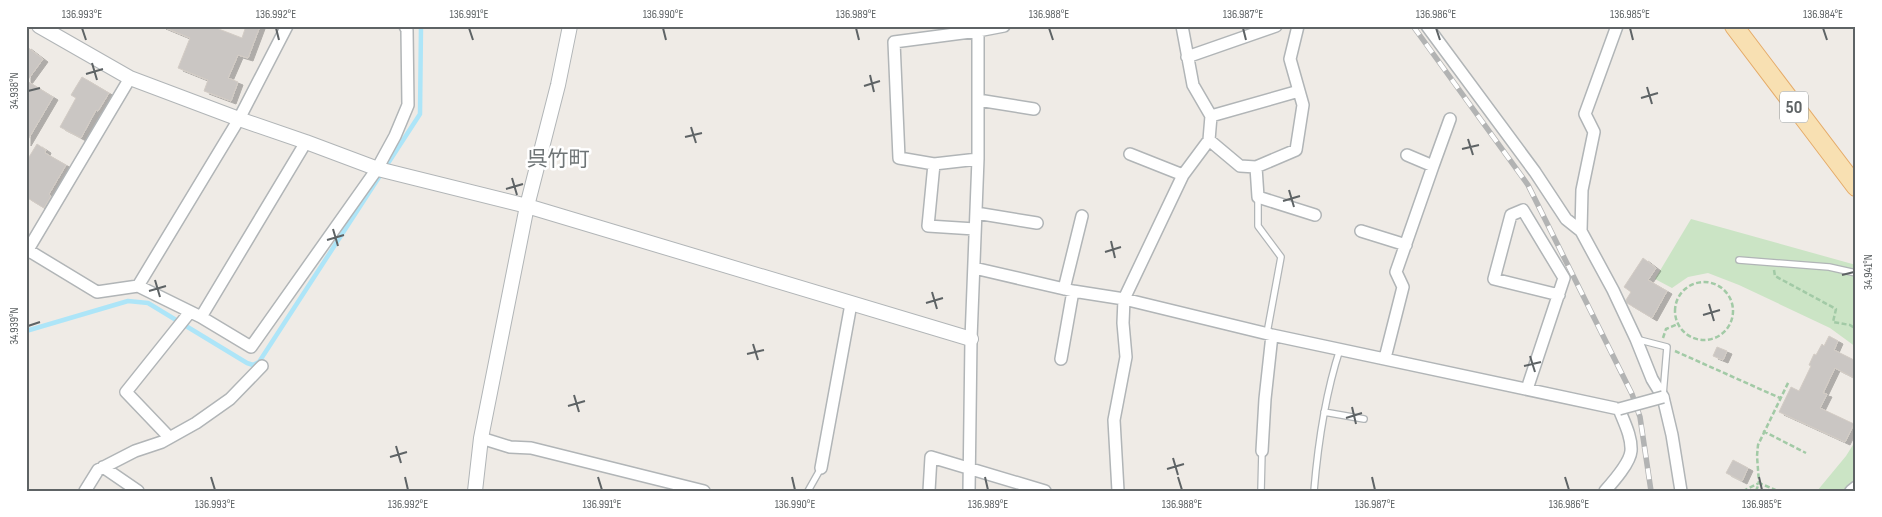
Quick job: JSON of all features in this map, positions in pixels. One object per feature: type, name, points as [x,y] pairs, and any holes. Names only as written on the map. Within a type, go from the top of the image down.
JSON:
[{"type":"main road","name":"50","points":[[1734,26],[1856,187]]},
{"type":"street","points":[[39,26],[130,78],[378,169],[527,206],[971,339]]},
{"type":"street","points":[[138,286],[238,119],[287,26]]},
{"type":"street","points":[[130,78],[27,251],[97,292],[138,286],[251,347],[378,169],[395,136],[408,105],[407,30],[405,26]]},
{"type":"street","points":[[475,491],[482,438],[527,206],[558,85],[570,26]]},
{"type":"street","points":[[978,160],[934,164],[899,158],[894,42],[1004,26]]},
{"type":"street","points":[[1118,491],[1114,420],[1126,356],[1123,323],[1124,299],[1183,175],[1209,140],[1211,116],[1193,85],[1182,26]]},
{"type":"street","points":[[1187,57],[1276,26]]},
{"type":"street","points":[[1209,140],[1240,166],[1256,167],[1296,150],[1303,105],[1290,59],[1298,26]]},
{"type":"street","points":[[1426,26],[1535,172],[1566,219],[1581,231],[1614,290],[1652,379],[1663,397],[1672,435],[1681,491]]},
{"type":"street","points":[[1581,231],[1582,190],[1594,132],[1585,114],[1617,26]]},
{"type":"street","points":[[969,491],[971,339],[978,160],[978,29]]},
{"type":"street","points":[[1211,116],[1299,91]]},
{"type":"street","points":[[978,100],[1034,109]]},
{"type":"street","points":[[1385,358],[1403,287],[1396,272],[1450,119]]},
{"type":"street","points":[[169,438],[126,392],[176,330],[193,315],[306,142]]},
{"type":"street","points":[[1130,154],[1183,175]]},
{"type":"street","points":[[1407,155],[1433,166]]},
{"type":"street","points":[[934,164],[928,226],[975,229]]},
{"type":"street","points":[[1256,167],[1258,197],[1315,215]]},
{"type":"street","points":[[1527,389],[1559,295],[1564,278],[1523,210],[1511,215],[1494,278],[1559,295]]},
{"type":"street","points":[[976,212],[1037,223]]},
{"type":"street","points":[[1061,359],[1069,290],[1082,216]]},
{"type":"street","points":[[1362,231],[1406,245]]},
{"type":"street","points":[[974,268],[1069,290],[1124,299],[1270,334],[1619,409],[1663,397]]},
{"type":"street","points":[[821,468],[851,304]]},
{"type":"street","points":[[1262,452],[1270,334]]},
{"type":"street","points":[[85,491],[98,470],[135,451],[169,438],[196,423],[230,399],[262,366]]},
{"type":"street","points":[[1605,491],[1621,472],[1631,452],[1628,431],[1619,409]]},
{"type":"street","points":[[482,438],[510,447],[531,448],[704,491]]},
{"type":"street","points":[[929,491],[932,457],[1045,491]]},
{"type":"street","points":[[103,467],[138,491]]},
{"type":"street","points":[[1852,491],[1856,487]]},
{"type":"lane","points":[[1258,197],[1258,226],[1281,257],[1270,334]]},
{"type":"lane","points":[[1739,260],[1829,267],[1856,273]]},
{"type":"lane","points":[[1636,338],[1667,347],[1663,397]]},
{"type":"lane","points":[[1314,491],[1324,412],[1340,349]]},
{"type":"lane","points":[[1324,412],[1364,419]]},
{"type":"lane","points":[[1261,491],[1262,452]]},
{"type":"lane","points":[[808,491],[821,468]]},
{"type":"path","points":[[1774,262],[1775,276],[1836,309],[1833,322],[1850,325],[1856,329]]},
{"type":"path","points":[[1706,282],[1718,286],[1728,295],[1733,308],[1731,321],[1724,332],[1718,337],[1706,340],[1692,338],[1686,335],[1678,324],[1675,318],[1675,304],[1681,292],[1692,284],[1706,282]]},
{"type":"path","points":[[1660,345],[1666,330],[1678,324]]},
{"type":"path","points":[[1667,347],[1780,398]]},
{"type":"path","points":[[1756,491],[1759,483],[1758,445],[1788,381]]},
{"type":"path","points":[[1764,431],[1806,453]]},
{"type":"path","points":[[1743,491],[1759,483],[1778,491]]},
{"type":"green space","points":[[1691,219],[1856,265],[1856,347],[1830,328],[1739,285],[1708,273],[1688,277],[1672,288],[1655,279]]},
{"type":"green space","points":[[1856,440],[1856,482],[1847,491],[1817,491],[1846,456]]},
{"type":"building","points":[[161,26],[211,26],[242,38],[246,26],[260,26],[248,58],[238,55],[228,78],[238,82],[231,101],[204,91],[208,80],[178,68],[190,38]]},
{"type":"building","points":[[26,46],[43,59],[27,81],[53,97],[26,143]]},
{"type":"building","points":[[82,77],[109,93],[98,111],[96,110],[81,138],[60,127],[76,98],[71,95]]},
{"type":"building","points":[[37,144],[46,150],[45,153],[66,165],[49,194],[51,196],[44,208],[26,197],[26,162]]},
{"type":"building","points":[[1643,258],[1656,268],[1648,280],[1667,291],[1652,318],[1627,303],[1626,300],[1631,292],[1624,287]]},
{"type":"building","points":[[1829,336],[1838,341],[1834,350],[1856,361],[1856,379],[1835,368],[1823,393],[1827,394],[1820,408],[1854,424],[1845,442],[1779,412],[1791,387],[1799,391],[1811,366],[1809,365],[1814,354],[1816,355],[1822,344],[1824,346]]},
{"type":"building","points":[[1717,347],[1727,351],[1723,360],[1713,356]]},
{"type":"building","points":[[1733,460],[1748,468],[1742,481],[1726,473]]},
{"type":"waterway","points":[[26,331],[128,301],[148,303],[247,363],[253,365],[259,362],[420,114],[421,26]]},
{"type":"railway","points":[[1413,26],[1528,185],[1632,394],[1640,417],[1651,491]]},
{"type":"district","name":"呉竹町","points":[[558,159]]}]
